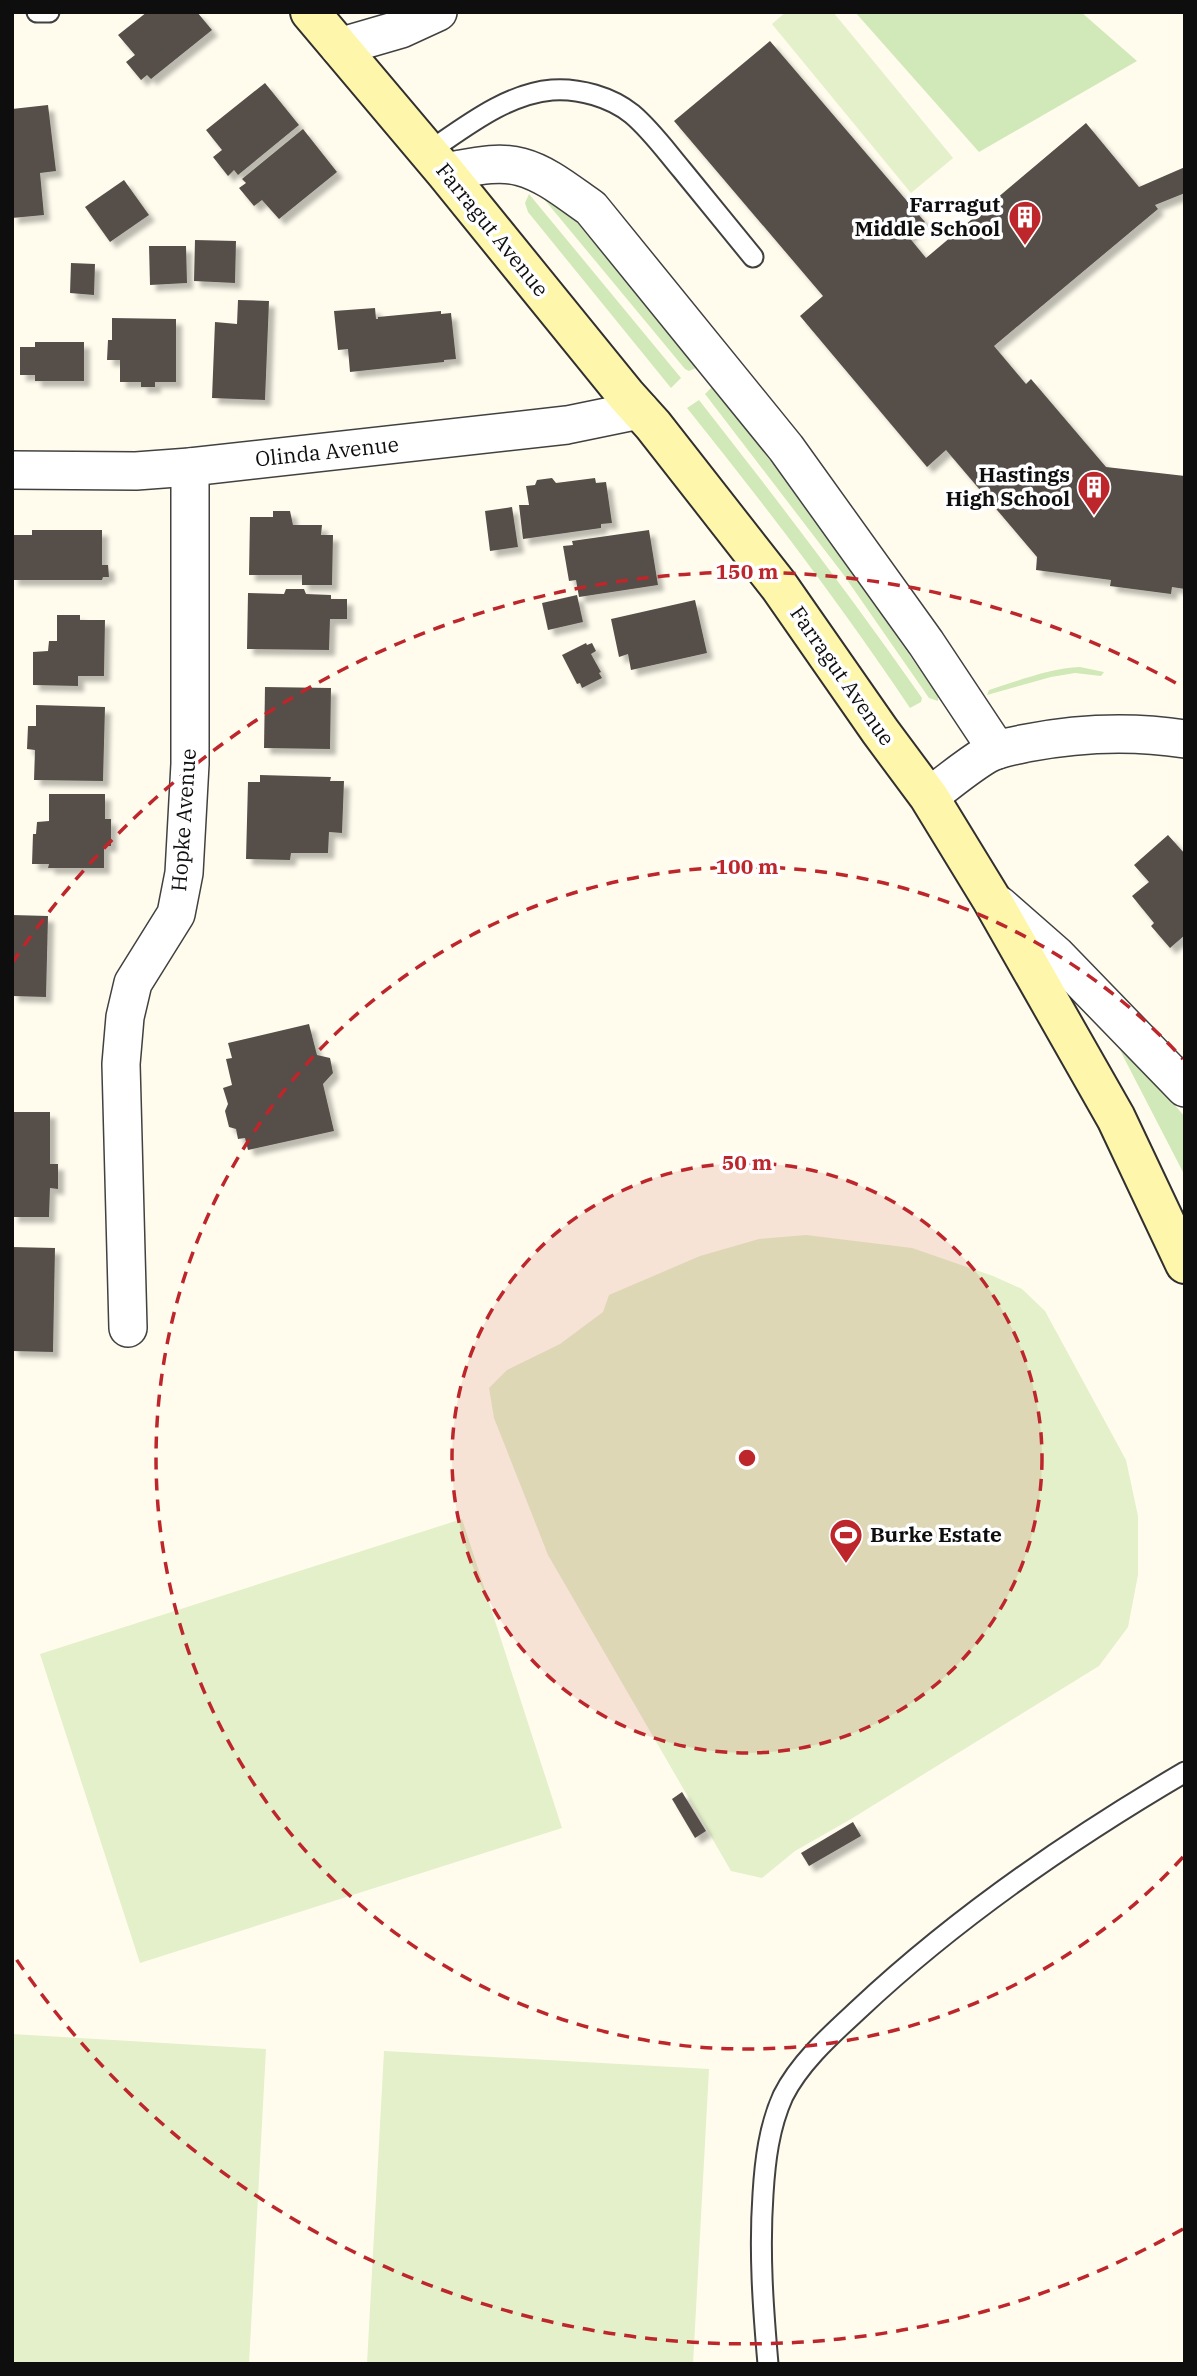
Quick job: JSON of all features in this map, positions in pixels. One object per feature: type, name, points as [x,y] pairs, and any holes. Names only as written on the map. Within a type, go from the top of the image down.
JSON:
[{"type":"main road","name":"Farragut Avenue","points":[[310,12],[640,410],[779,586],[929,797],[992,900],[1116,1118],[1185,1264]]},
{"type":"street","points":[[339,47],[401,29],[438,12]]},
{"type":"street","points":[[437,162],[520,167],[554,182],[591,208],[786,449],[926,643],[997,750]]},
{"type":"street","name":"Olinda Avenue","points":[[12,470],[136,471],[190,467],[567,425],[640,410]]},
{"type":"street","name":"Hopke Avenue","points":[[128,1328],[121,1064],[125,1017],[133,983],[176,914],[184,873],[190,764],[190,467]]},
{"type":"street","points":[[929,797],[986,755],[997,750],[1053,738],[1087,736],[1126,734],[1185,739]]},
{"type":"street","points":[[992,900],[1056,955],[1185,1088]]},
{"type":"lane","points":[[37,12],[49,12]]},
{"type":"lane","points":[[437,162],[480,117],[526,97],[551,90],[578,91],[605,98],[631,114],[658,142],[753,257]]},
{"type":"lane","points":[[768,2364],[761,2275],[765,2173],[770,2134],[784,2095],[800,2071],[821,2045],[884,1986],[952,1930],[1038,1864],[1185,1772]]},
{"type":"green space","points":[[786,12],[833,12],[953,158],[911,193],[772,24]]},
{"type":"green space","points":[[855,12],[1081,12],[1137,61],[979,152]]},
{"type":"green space","points":[[539,193],[563,204],[696,368],[689,371],[685,369]]},
{"type":"green space","points":[[529,194],[681,378],[671,388],[528,212],[525,203]]},
{"type":"green space","points":[[713,386],[817,522],[938,696],[938,701],[929,698],[843,574],[705,394]]},
{"type":"green space","points":[[699,400],[840,584],[922,698],[921,702],[910,708],[802,556],[687,408]]},
{"type":"green space","points":[[1080,667],[1104,672],[1101,676],[1075,673],[1051,677],[987,695],[989,690],[1034,676]]},
{"type":"green space","points":[[1123,1045],[1185,1117],[1185,1176],[1123,1056],[1119,1047]]},
{"type":"green space","name":"Burke Estate","points":[[806,1235],[912,1248],[1022,1289],[1045,1311],[1126,1460],[1138,1516],[1138,1575],[1128,1627],[1099,1666],[795,1851],[762,1878],[731,1871],[548,1555],[494,1418],[489,1388],[507,1370],[560,1344],[603,1312],[609,1295],[700,1256],[759,1239]]},
{"type":"green space","points":[[462,1519],[562,1828],[140,1963],[40,1654]]},
{"type":"green space","points":[[12,2034],[266,2049],[249,2364],[12,2364]]},
{"type":"green space","points":[[384,2051],[709,2069],[693,2364],[367,2364]]},
{"type":"building","points":[[147,12],[197,12],[212,30],[151,79],[147,75],[141,80],[126,62],[135,55],[118,35]]},
{"type":"building","name":"Farragut Middle School","points":[[770,41],[925,222],[908,236],[926,258],[1086,123],[1139,187],[1185,167],[1185,193],[1155,205],[1158,209],[994,346],[1026,384],[1031,379],[1106,467],[1185,476],[1185,589],[1172,587],[1171,594],[1110,586],[1111,580],[1036,570],[1037,557],[946,450],[927,467],[800,316],[823,296],[674,121]]},
{"type":"building","points":[[265,83],[299,125],[238,175],[234,170],[228,176],[213,157],[222,150],[206,130]]},
{"type":"building","points":[[48,105],[56,171],[40,173],[44,215],[12,218],[12,109]]},
{"type":"building","points":[[303,129],[337,172],[279,219],[262,200],[254,206],[239,188],[246,183],[242,179]]},
{"type":"building","points":[[124,180],[149,215],[110,242],[85,207]]},
{"type":"building","points":[[195,240],[236,241],[235,283],[194,281]]},
{"type":"building","points":[[149,246],[186,246],[187,283],[150,285]]},
{"type":"building","points":[[71,263],[95,264],[94,295],[70,293]]},
{"type":"building","points":[[238,300],[269,301],[265,400],[212,398],[215,322],[237,324]]},
{"type":"building","points":[[375,308],[376,319],[441,311],[441,314],[451,313],[456,359],[350,372],[348,349],[338,350],[334,311]]},
{"type":"building","points":[[112,318],[176,319],[176,382],[155,382],[155,387],[141,387],[141,382],[120,382],[120,360],[107,360],[108,340],[112,340]]},
{"type":"building","points":[[35,342],[84,342],[84,381],[35,381],[35,375],[20,375],[20,347],[35,347]]},
{"type":"building","points":[[552,478],[556,483],[595,478],[596,483],[606,482],[612,523],[601,524],[601,528],[523,539],[519,505],[529,505],[526,486],[535,485],[537,480]]},
{"type":"building","points":[[512,507],[518,547],[490,551],[485,511]]},
{"type":"building","points":[[273,511],[290,511],[293,525],[322,525],[321,535],[333,535],[332,585],[302,585],[302,575],[249,575],[250,517],[273,517]]},
{"type":"building","points":[[32,530],[102,530],[102,565],[108,565],[109,577],[103,577],[102,580],[12,580],[12,535],[32,535]]},
{"type":"building","points":[[649,530],[658,585],[579,597],[576,580],[569,581],[563,546],[573,545],[572,541]]},
{"type":"building","points":[[286,589],[304,589],[306,594],[347,599],[347,619],[330,619],[329,650],[247,649],[248,593],[284,594]]},
{"type":"building","points":[[577,595],[583,622],[548,630],[542,603]]},
{"type":"building","points":[[695,600],[707,653],[631,670],[628,654],[619,657],[611,619]]},
{"type":"building","points":[[57,615],[80,615],[80,620],[105,620],[104,676],[78,676],[78,686],[33,685],[33,652],[48,651],[49,641],[57,641]]},
{"type":"building","points":[[586,643],[592,643],[596,651],[591,654],[602,678],[582,688],[580,683],[577,684],[562,655]]},
{"type":"building","points":[[265,687],[331,688],[330,749],[264,748]]},
{"type":"building","points":[[36,705],[105,707],[103,781],[34,780],[35,750],[27,749],[28,726],[36,726]]},
{"type":"building","points":[[260,775],[331,777],[330,781],[344,781],[342,833],[329,832],[328,853],[291,853],[290,860],[246,859],[248,782],[260,782]]},
{"type":"building","points":[[49,794],[105,794],[105,819],[111,819],[111,846],[104,846],[104,868],[48,868],[49,864],[32,864],[33,834],[36,834],[37,822],[49,821]]},
{"type":"building","points":[[1168,835],[1185,854],[1185,935],[1170,948],[1151,926],[1154,923],[1132,896],[1149,882],[1134,865]]},
{"type":"building","points":[[12,915],[48,916],[46,997],[12,996]]},
{"type":"building","points":[[309,1024],[317,1055],[330,1058],[333,1073],[323,1084],[334,1131],[248,1150],[245,1138],[238,1139],[236,1129],[229,1127],[225,1111],[228,1104],[223,1088],[232,1085],[226,1059],[232,1058],[228,1043]]},
{"type":"building","points":[[12,1112],[50,1112],[50,1164],[58,1164],[58,1189],[50,1188],[49,1217],[12,1217]]},
{"type":"building","points":[[12,1247],[55,1248],[53,1352],[12,1351]]},
{"type":"building","points":[[682,1792],[706,1831],[695,1838],[672,1799]]},
{"type":"building","points":[[853,1822],[861,1836],[809,1866],[801,1853]]},
{"type":"place","name":"Farragut Middle School","points":[[1025,247]]},
{"type":"place","name":"Hastings High School","points":[[1094,517]]},
{"type":"place","name":"Burke Estate","points":[[846,1565]]}]
